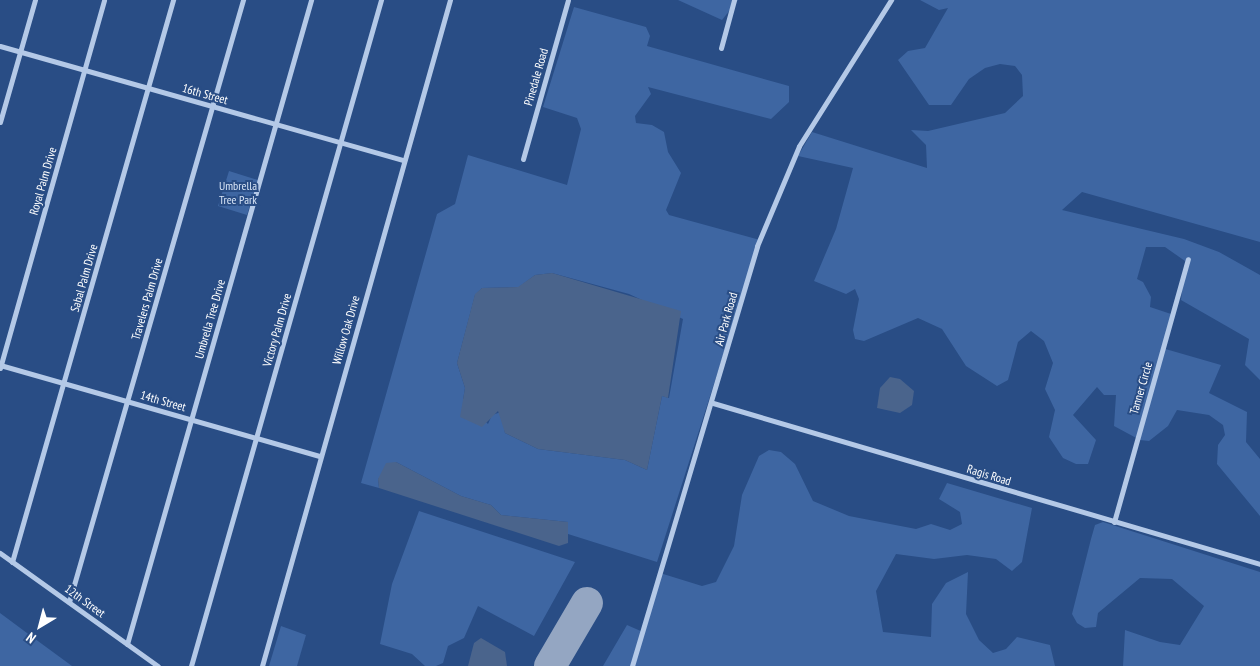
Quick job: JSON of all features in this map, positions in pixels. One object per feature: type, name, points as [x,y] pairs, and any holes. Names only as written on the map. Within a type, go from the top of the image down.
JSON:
[{"type":"street","points":[[0,122],[35,0]]},
{"type":"street","name":"Royal Palm Drive","points":[[0,366],[104,0]]},
{"type":"street","name":"Sabal Palm Drive","points":[[12,562],[174,0]]},
{"type":"street","name":"Travelers Palm Drive","points":[[69,602],[242,0]]},
{"type":"street","name":"Umbrella Tree Drive","points":[[127,644],[312,0]]},
{"type":"street","name":"Victory Palm Drive","points":[[191,666],[381,0]]},
{"type":"street","name":"Willow Oak Drive","points":[[262,666],[450,0]]},
{"type":"street","name":"Pinedale Road","points":[[523,159],[568,0]]},
{"type":"street","points":[[720,48],[734,0]]},
{"type":"street","name":"Air Park Road","points":[[632,666],[713,403],[757,246],[799,146],[891,0]]},
{"type":"street","name":"16th Street","points":[[0,46],[404,160]]},
{"type":"street","name":"Tanner Circle","points":[[1114,522],[1188,259]]},
{"type":"street","name":"14th Street","points":[[0,366],[320,456]]},
{"type":"street","name":"Ragis Road","points":[[713,403],[1260,564]]},
{"type":"street","name":"12th Street","points":[[0,553],[158,666]]},
{"type":"green space","points":[[678,0],[738,0],[722,20]]},
{"type":"green space","points":[[920,0],[1260,0],[1260,242],[1082,192],[1062,210],[1184,239],[1219,252],[1260,275],[1260,380],[1245,365],[1249,339],[1181,300],[1185,261],[1165,247],[1146,247],[1137,279],[1143,282],[1151,297],[1150,307],[1171,314],[1162,348],[1221,365],[1209,393],[1247,412],[1246,442],[1260,459],[1260,516],[1217,464],[1218,445],[1225,435],[1223,425],[1209,415],[1177,410],[1168,426],[1149,441],[1140,440],[1114,426],[1116,395],[1104,395],[1097,387],[1073,415],[1096,440],[1088,464],[1076,464],[1063,458],[1049,437],[1055,410],[1045,389],[1053,363],[1044,341],[1031,331],[1018,342],[1008,380],[997,386],[966,366],[942,329],[918,318],[864,341],[855,339],[853,330],[859,299],[855,289],[846,294],[814,281],[836,229],[853,168],[798,156],[812,132],[927,168],[926,145],[911,130],[928,131],[1005,113],[1023,96],[1022,75],[1015,66],[1000,64],[985,68],[969,79],[951,105],[929,105],[898,60],[908,51],[925,48],[948,8],[939,10]]},
{"type":"green space","points":[[574,7],[646,27],[650,36],[647,46],[789,86],[789,102],[771,119],[648,87],[651,94],[635,116],[636,123],[652,125],[664,132],[668,152],[681,173],[666,210],[669,215],[760,240],[657,562],[568,534],[568,522],[501,515],[491,505],[461,496],[396,462],[378,479],[379,488],[361,483],[437,214],[455,204],[468,155],[567,185],[581,129],[577,118],[543,107]],"holes":[[[552,273],[629,294],[683,319],[669,398],[662,396],[647,470],[625,460],[538,449],[505,433],[501,412],[492,415],[488,424],[463,400],[465,388],[457,363],[475,295],[482,288],[519,287],[535,275]]]},
{"type":"green space","name":"Umbrella Tree Park","points":[[229,171],[258,180],[247,215],[218,206]]},
{"type":"green space","points":[[769,450],[781,452],[795,464],[813,501],[849,516],[916,529],[931,524],[950,530],[962,524],[960,512],[939,499],[947,483],[1032,508],[1022,562],[1012,571],[996,559],[967,555],[934,559],[896,554],[876,591],[883,632],[931,637],[932,604],[946,583],[968,572],[966,614],[979,640],[993,653],[1006,649],[1017,637],[1050,645],[1055,666],[603,666],[627,625],[643,632],[660,573],[702,586],[716,582],[734,546],[742,495],[759,456]]},
{"type":"green space","points":[[419,511],[575,562],[534,636],[478,606],[464,638],[448,646],[443,663],[436,666],[425,666],[412,654],[380,644],[392,584]]},
{"type":"green space","points":[[1103,522],[1260,572],[1260,666],[1123,666],[1125,630],[1160,642],[1180,645],[1204,606],[1172,579],[1140,578],[1098,613],[1096,627],[1085,628],[1077,623],[1072,614],[1091,539],[1095,525]]},
{"type":"green space","points":[[0,613],[27,633],[72,666],[0,666]]},
{"type":"green space","points":[[281,626],[306,635],[297,666],[269,666]]},
{"type":"shaded area","points":[[552,273],[681,311],[668,398],[662,396],[647,470],[625,460],[538,449],[505,433],[498,411],[482,427],[460,417],[465,388],[457,363],[475,294],[482,288],[518,287],[535,275]]},
{"type":"shaded area","points":[[890,377],[900,379],[914,391],[912,405],[900,413],[877,408],[880,388]]},
{"type":"shaded area","points":[[396,462],[461,496],[491,505],[501,515],[568,522],[568,543],[559,546],[379,488],[378,479],[386,463]]},
{"type":"shaded area","points":[[481,638],[505,652],[507,666],[468,666],[474,643]]},
{"type":"runway","points":[[550,666],[587,603]]}]
